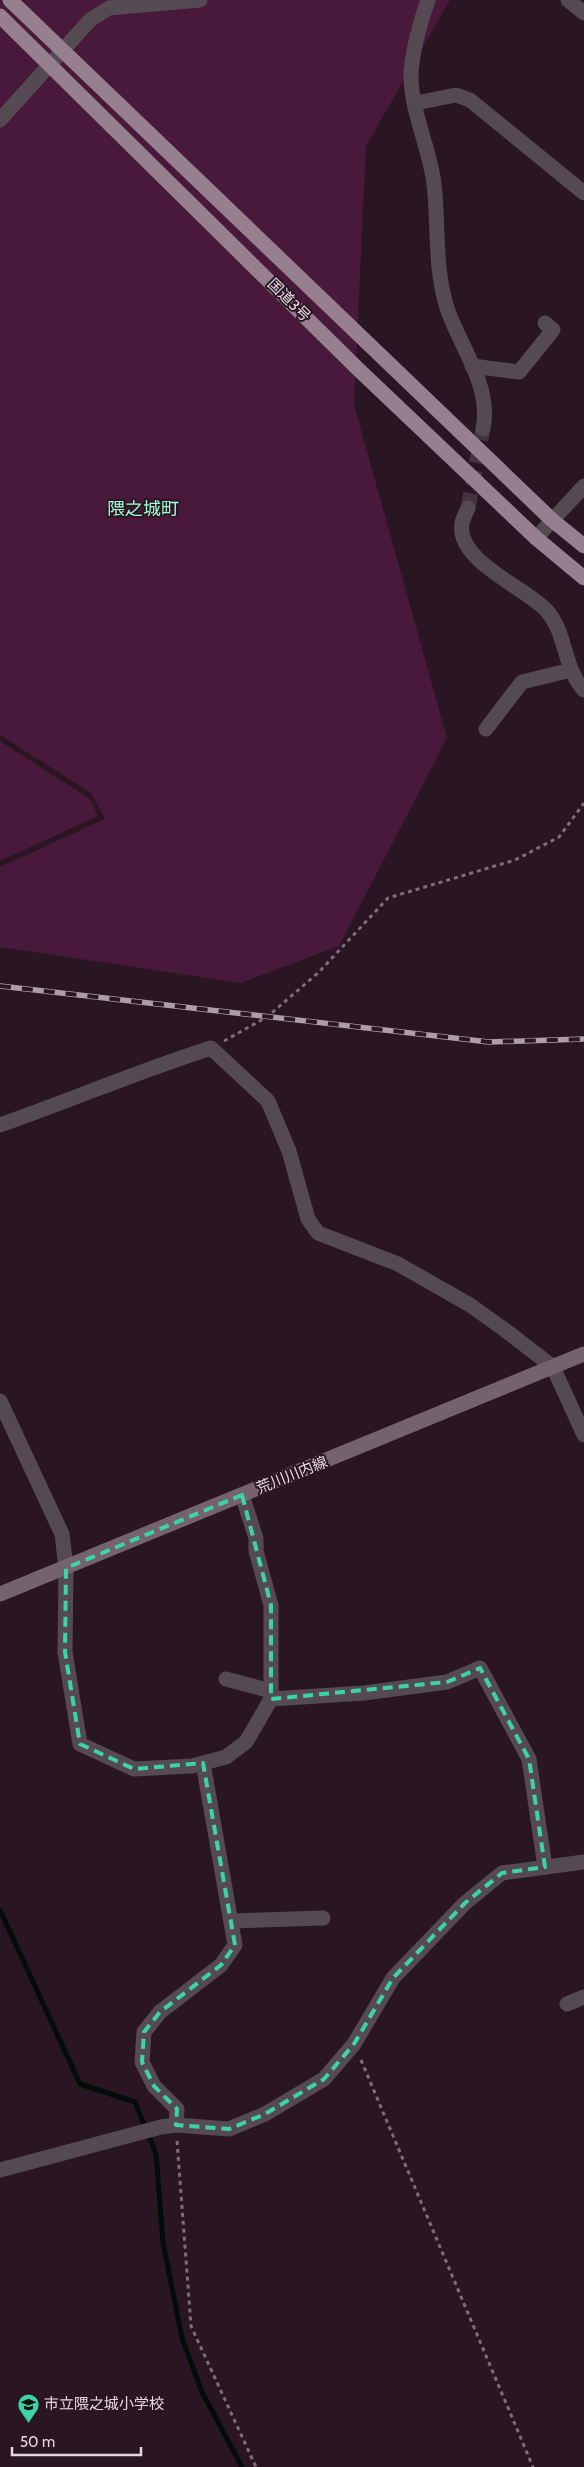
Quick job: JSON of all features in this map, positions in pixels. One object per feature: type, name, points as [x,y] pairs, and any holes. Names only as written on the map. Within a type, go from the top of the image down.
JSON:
[{"type":"highway","name":"国道3号","points":[[10,0],[552,520],[584,546]]},
{"type":"highway","name":"国道3号","points":[[0,16],[358,369],[536,538],[584,578]]},
{"type":"main road","name":"荒川川内線","points":[[0,1594],[584,1354]]},
{"type":"street","points":[[0,120],[90,20],[109,8],[200,0]]},
{"type":"street","points":[[428,0],[419,26],[411,75],[434,184],[438,269],[447,308],[484,396],[486,416],[483,429]]},
{"type":"street","points":[[568,0],[584,13]]},
{"type":"street","points":[[416,103],[456,95],[470,100],[584,193]]},
{"type":"street","points":[[472,366],[520,372],[553,330],[546,323]]},
{"type":"street","points":[[536,538],[584,486]]},
{"type":"street","points":[[468,508],[462,524],[465,542],[481,562],[546,610],[557,628],[574,680],[584,690]]},
{"type":"street","points":[[486,729],[522,682],[571,670]]},
{"type":"street","points":[[0,1125],[82,1096],[122,1078],[211,1048],[268,1101],[289,1151],[308,1219],[318,1233],[398,1264],[470,1305],[553,1368],[584,1435]]},
{"type":"street","points":[[0,1401],[62,1534],[66,1568],[65,1652],[80,1744],[134,1769],[203,1763],[226,1757],[246,1742],[271,1695],[271,1605],[256,1551],[256,1538],[242,1495]]},
{"type":"street","points":[[226,1679],[271,1695],[364,1693],[447,1682],[480,1668],[529,1759],[545,1867]]},
{"type":"street","points":[[176,2125],[177,2109],[154,2086],[142,2062],[144,2032],[160,2012],[220,1965],[235,1945],[203,1763]]},
{"type":"street","points":[[0,2170],[176,2125],[229,2129],[265,2114],[324,2079],[354,2044],[393,1978],[465,1903],[502,1873],[584,1862]]},
{"type":"street","points":[[231,1921],[323,1918]]},
{"type":"street","points":[[567,2004],[584,1996]]},
{"type":"path","points":[[211,1048],[267,1017],[319,972],[388,898],[515,860],[559,837],[584,803]]},
{"type":"path","points":[[354,2044],[533,2467]]},
{"type":"path","points":[[176,2125],[191,2326],[256,2467]]},
{"type":"highlighted area","points":[[242,1495],[271,1605],[271,1699],[447,1682],[480,1668],[529,1759],[545,1867],[502,1873],[465,1903],[393,1978],[354,2044],[324,2079],[265,2114],[229,2129],[176,2125],[177,2109],[154,2086],[142,2062],[144,2032],[160,2012],[221,1965],[235,1945],[203,1763],[134,1769],[80,1744],[65,1652],[66,1568]]},
{"type":"shaded area","points":[[0,0],[450,0],[366,146],[354,405],[447,738],[339,946],[241,983],[0,947],[0,867],[105,819],[91,793],[0,735]]},
{"type":"shaded area","points":[[0,741],[90,799],[98,816],[0,861]]},
{"type":"waterway","points":[[0,1910],[80,2084],[135,2102],[156,2154],[163,2242],[182,2338],[202,2392],[242,2467]]},
{"type":"tunnel","points":[[468,508],[483,429]]},
{"type":"railway","points":[[0,986],[489,1042],[584,1039]]},
{"type":"place","name":"市立隈之城小学校","points":[[28,2423]]},
{"type":"district","name":"隈之城町","points":[[143,509]]}]
